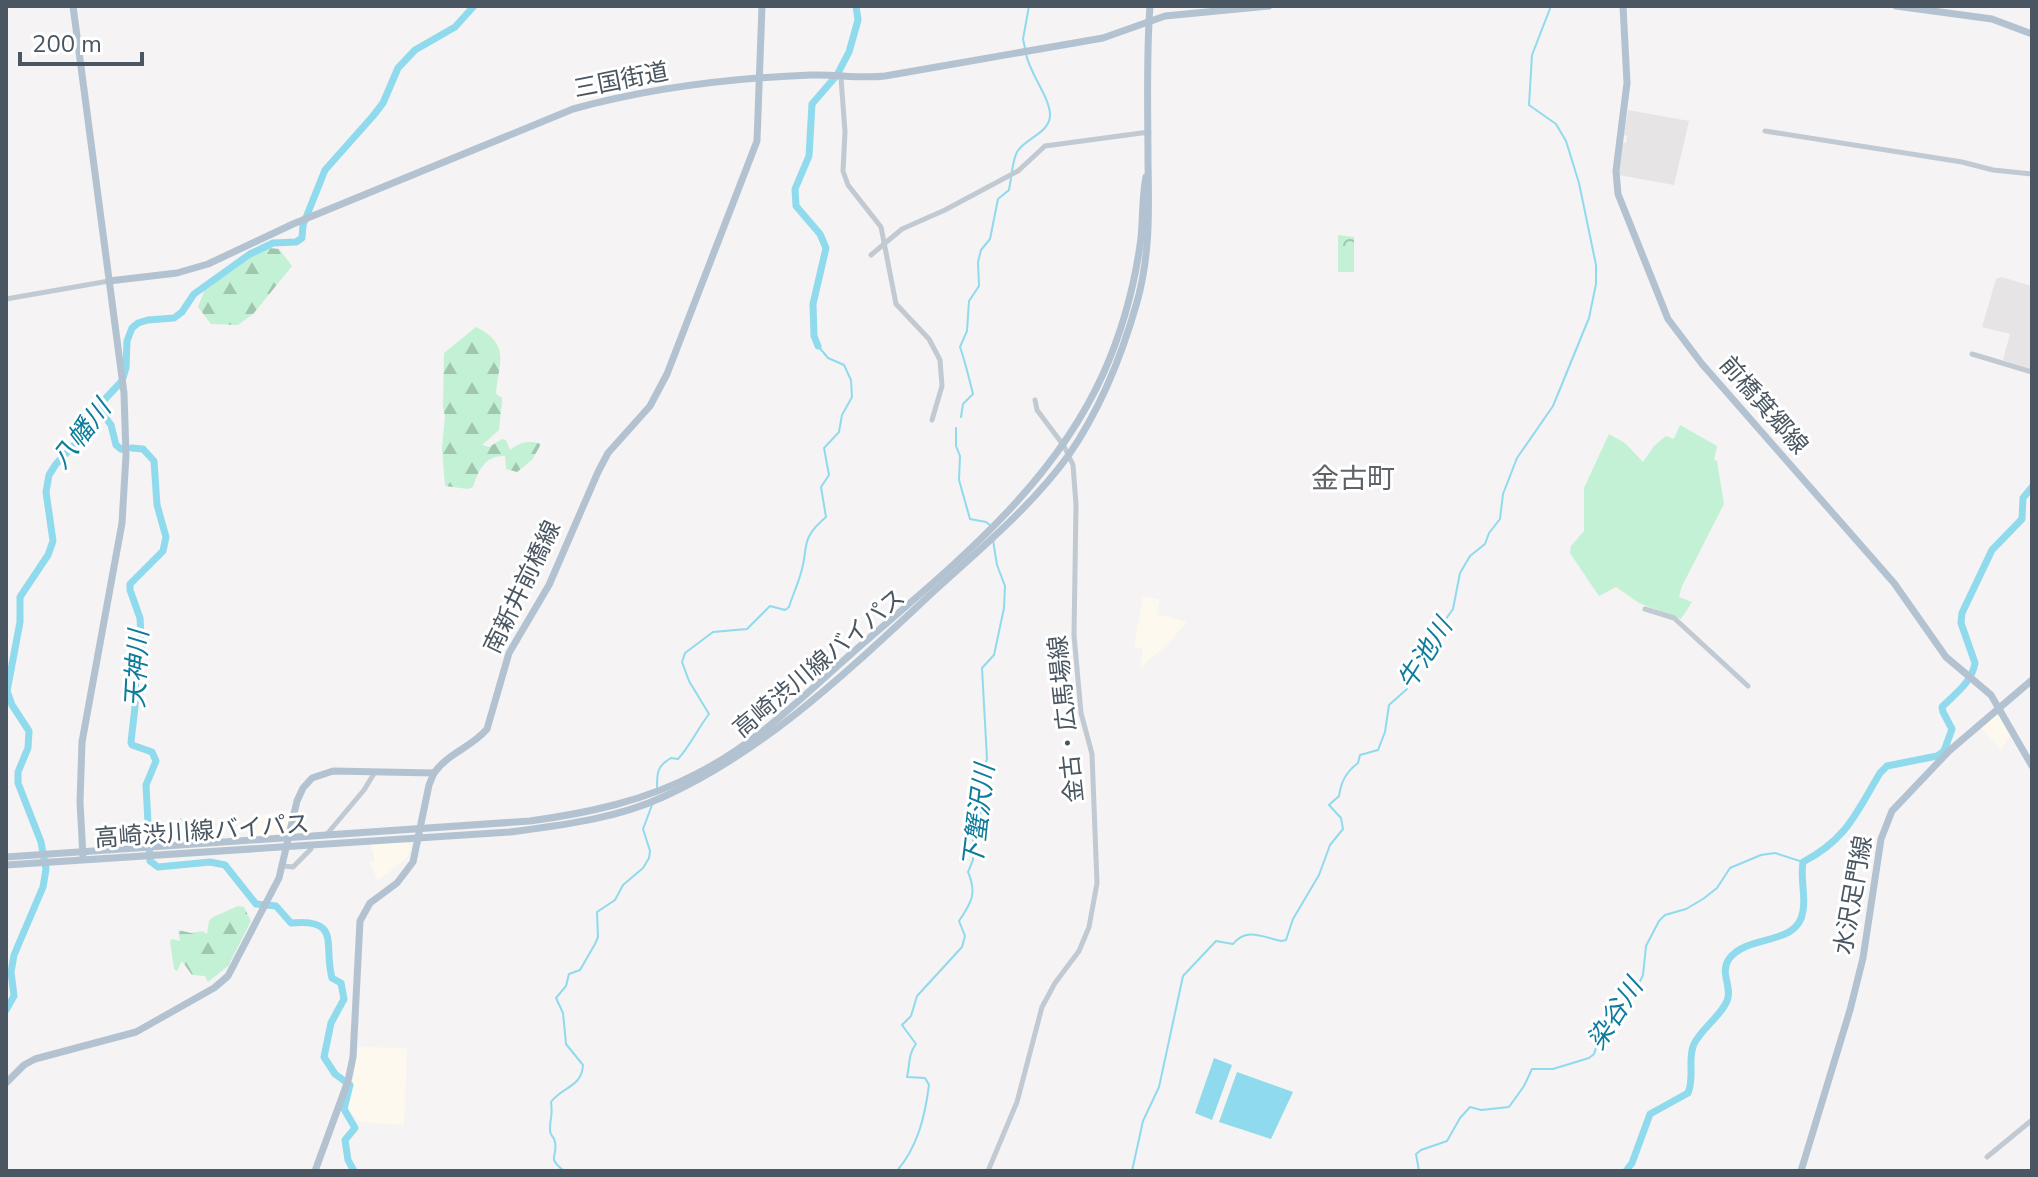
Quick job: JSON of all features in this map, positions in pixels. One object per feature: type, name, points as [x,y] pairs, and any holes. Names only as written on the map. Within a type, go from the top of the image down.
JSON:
[{"type":"main road","points":[[73,6],[124,393],[126,455],[122,523],[82,742],[80,802],[83,856]]},
{"type":"main road","name":"南新井前橋線","points":[[434,773],[443,762],[487,729],[509,653],[549,585],[598,472],[608,453],[641,418],[659,392],[756,145],[762,6]]},
{"type":"main road","name":"高崎渋川線バイパス","points":[[289,841],[327,834],[510,832],[564,825],[662,794],[725,766],[797,713],[994,537],[1033,498],[1068,455],[1111,377],[1137,300],[1148,237],[1150,6]]},
{"type":"main road","name":"三国街道","points":[[109,281],[193,270],[312,216],[573,109],[665,91],[761,79],[815,75],[885,76],[1077,43],[1123,32],[1172,15],[1269,6]]},
{"type":"main road","name":"前橋箕郷線","points":[[1623,6],[1627,83],[1616,171],[1618,194],[1668,319],[1702,364],[1894,583],[1940,650],[1986,688],[2032,766]]},
{"type":"main road","points":[[1896,6],[1992,19],[2032,34]]},
{"type":"main road","name":"高崎渋川線バイパス","points":[[662,794],[721,760],[789,710],[990,531],[1064,446],[1104,372],[1127,308],[1138,253],[1148,167]]},
{"type":"main road","name":"水沢足門線","points":[[1801,1171],[1831,1077],[1863,958],[1883,830],[1892,811],[1923,776],[2032,680]]},
{"type":"main road","points":[[6,1083],[35,1059],[136,1032],[214,988],[228,976],[284,866],[300,795],[312,778],[333,771],[434,773],[409,868],[397,883],[370,903],[360,921],[353,1057],[348,1081],[315,1171]]},
{"type":"main road","name":"高崎渋川線バイパス","points":[[6,857],[35,859],[420,833]]},
{"type":"main road","name":"高崎渋川線バイパス","points":[[6,865],[35,859]]},
{"type":"street","points":[[836,77],[845,132],[843,171],[852,192],[877,220],[896,304],[929,339],[940,360],[942,386],[932,420]]},
{"type":"street","points":[[1765,131],[2032,174]]},
{"type":"street","points":[[871,255],[902,229],[1018,171],[1045,146],[1149,132]]},
{"type":"street","name":"三国街道","points":[[6,299],[109,281]]},
{"type":"street","points":[[1972,354],[2032,372]]},
{"type":"street","name":"金古・広馬場線","points":[[988,1171],[1017,1102],[1042,1007],[1079,951],[1089,927],[1097,883],[1092,754],[1081,713],[1075,655],[1076,505],[1073,465],[1064,446],[1037,410],[1035,400]]},
{"type":"street","points":[[1645,609],[1674,618],[1748,686]]},
{"type":"street","points":[[327,834],[375,772]]},
{"type":"street","points":[[284,866],[293,867],[311,849]]},
{"type":"street","points":[[1987,1157],[2032,1120]]},
{"type":"shaded area","points":[[1628,110],[1689,121],[1674,185],[1619,175],[1623,143],[1626,143],[1627,136],[1624,135]]},
{"type":"shaded area","points":[[2001,277],[2032,286],[2032,369],[2003,360],[2010,334],[1982,327],[1996,279]]},
{"type":"shaded area","points":[[1143,596],[1160,600],[1157,614],[1187,622],[1168,644],[1140,668],[1143,649],[1134,646]]},
{"type":"shaded area","points":[[1994,715],[2001,717],[2012,734],[2001,750],[1980,727]]},
{"type":"shaded area","points":[[290,810],[286,830],[279,834],[252,836],[264,814]]},
{"type":"shaded area","points":[[406,841],[411,847],[408,857],[378,880],[369,862],[375,861],[370,844]]},
{"type":"shaded area","points":[[358,1047],[407,1048],[404,1125],[360,1122],[350,1111],[347,1102]]},
{"type":"green space","points":[[1338,235],[1354,237],[1354,272],[1338,272]]},
{"type":"green space","points":[[258,247],[279,249],[292,266],[254,313],[238,325],[211,324],[198,307],[205,289],[239,266]]},
{"type":"green space","points":[[476,327],[495,341],[500,356],[496,394],[502,398],[499,430],[482,445],[489,447],[502,439],[506,440],[510,450],[525,442],[541,444],[532,460],[517,472],[506,469],[505,456],[487,461],[473,487],[468,489],[445,486],[442,448],[444,353]]},
{"type":"green space","points":[[1680,425],[1717,446],[1714,460],[1717,461],[1724,504],[1682,586],[1679,597],[1692,602],[1681,619],[1639,603],[1616,587],[1599,596],[1570,553],[1571,546],[1584,531],[1584,488],[1609,434],[1625,443],[1643,462],[1666,436],[1674,439]]},
{"type":"green space","points":[[180,818],[202,833],[219,840],[180,843]]},
{"type":"green space","points":[[238,906],[244,907],[251,921],[228,966],[208,982],[205,976],[192,975],[182,961],[177,971],[174,969],[170,941],[180,941],[178,930],[191,933],[203,931],[207,934],[209,921],[213,917]]},
{"type":"water","points":[[1214,1058],[1232,1065],[1212,1120],[1195,1113]]},
{"type":"water","points":[[1237,1072],[1293,1092],[1271,1139],[1219,1122]]},
{"type":"waterway","name":"八幡川","points":[[6,1010],[14,996],[11,972],[14,955],[43,887],[46,869],[41,842],[18,783],[18,772],[28,748],[29,731],[7,691],[20,622],[20,597],[48,555],[53,541],[46,492],[49,475],[122,381],[127,341],[132,328],[148,320],[174,318],[194,294],[250,254],[273,243],[296,242],[302,238],[303,225],[325,170],[383,103],[398,68],[415,50],[455,27],[474,6]]},
{"type":"waterway","points":[[818,346],[814,336],[813,304],[826,248],[820,234],[796,206],[795,189],[809,156],[812,104],[837,75],[849,52],[858,20],[856,6]]},
{"type":"waterway","name":"下蟹沢川","points":[[1025,48],[1023,39],[1029,6]]},
{"type":"waterway","name":"牛池川","points":[[1132,1171],[1143,1121],[1159,1087],[1183,976],[1216,941],[1233,944],[1249,935],[1286,940],[1293,919],[1319,875],[1330,845],[1343,829],[1341,818],[1329,805],[1339,796],[1345,778],[1358,763],[1360,755],[1378,750],[1385,732],[1389,705],[1407,689],[1416,661],[1453,609],[1460,573],[1470,556],[1485,544],[1500,519],[1503,494],[1517,458],[1553,406],[1589,318],[1596,284],[1596,265],[1579,183],[1566,141],[1556,124],[1529,105],[1532,55],[1551,6]]},
{"type":"waterway","name":"下蟹沢川","points":[[1012,171],[1017,152],[1042,131],[1050,114],[1026,54]]},
{"type":"waterway","name":"下蟹沢川","points":[[961,417],[963,404],[973,394],[960,347],[967,331],[969,301],[979,286],[978,262],[981,250],[990,239],[998,199],[1009,190],[1011,178]]},
{"type":"waterway","points":[[657,787],[660,767],[671,758],[678,759],[709,714],[689,681],[682,662],[685,653],[713,632],[747,629],[770,606],[785,610],[789,607],[803,566],[808,538],[826,517],[821,487],[829,475],[824,448],[839,432],[842,415],[852,397],[851,380],[844,365],[828,358],[818,346]]},
{"type":"waterway","name":"天神川","points":[[100,410],[111,425],[116,445],[121,449]]},
{"type":"waterway","name":"下蟹沢川","points":[[956,428],[959,480],[970,519],[991,526]]},
{"type":"waterway","name":"天神川","points":[[132,448],[143,449],[154,461],[157,505],[166,537],[163,551],[130,584],[140,618],[142,653],[132,666],[136,694],[131,743],[152,752],[156,761],[146,785],[150,861],[158,867],[210,862],[225,865],[256,904],[276,906],[291,923],[318,925],[324,930],[332,978],[341,983],[344,999],[331,1023],[324,1057],[335,1074],[350,1085],[344,1109],[355,1128],[345,1140],[348,1160],[354,1171]]},
{"type":"waterway","name":"染谷川","points":[[1626,1171],[1632,1163],[1650,1114],[1688,1093],[1694,1044],[1727,1001],[1725,970],[1729,959],[1737,951],[1792,930],[1799,922],[1804,905],[1803,862],[1830,844],[1849,824],[1887,766],[1937,756],[1944,751],[1952,729],[1942,707],[1967,682],[1975,663],[1961,623],[1962,613],[1992,550],[2022,519],[2023,498],[2032,487]]},
{"type":"waterway","name":"下蟹沢川","points":[[897,1171],[919,1130],[929,1085],[925,1078],[907,1077],[910,1056],[916,1044],[902,1025],[911,1016],[917,996],[962,947],[965,936],[959,921],[972,897],[968,872],[981,812],[980,778],[987,759],[982,668],[994,655],[1004,608],[1005,586],[997,565],[993,540]]},
{"type":"waterway","points":[[564,1171],[554,1160],[556,1148],[550,1132],[551,1102],[579,1078],[583,1065],[566,1044],[563,1013],[556,998],[566,986],[569,974],[580,970],[595,944],[598,937],[597,912],[615,900],[623,885],[643,868],[649,858],[643,829],[652,805]]},
{"type":"waterway","name":"染谷川","points":[[1419,1171],[1416,1154],[1447,1141],[1470,1107],[1481,1110],[1509,1107],[1532,1069],[1553,1069],[1594,1054],[1598,1041],[1634,994],[1643,975],[1646,946],[1665,915],[1686,909],[1703,899],[1717,888],[1730,868],[1761,855],[1775,853],[1803,862]]},
{"type":"district","name":"金古町","points":[[1353,479]]}]
